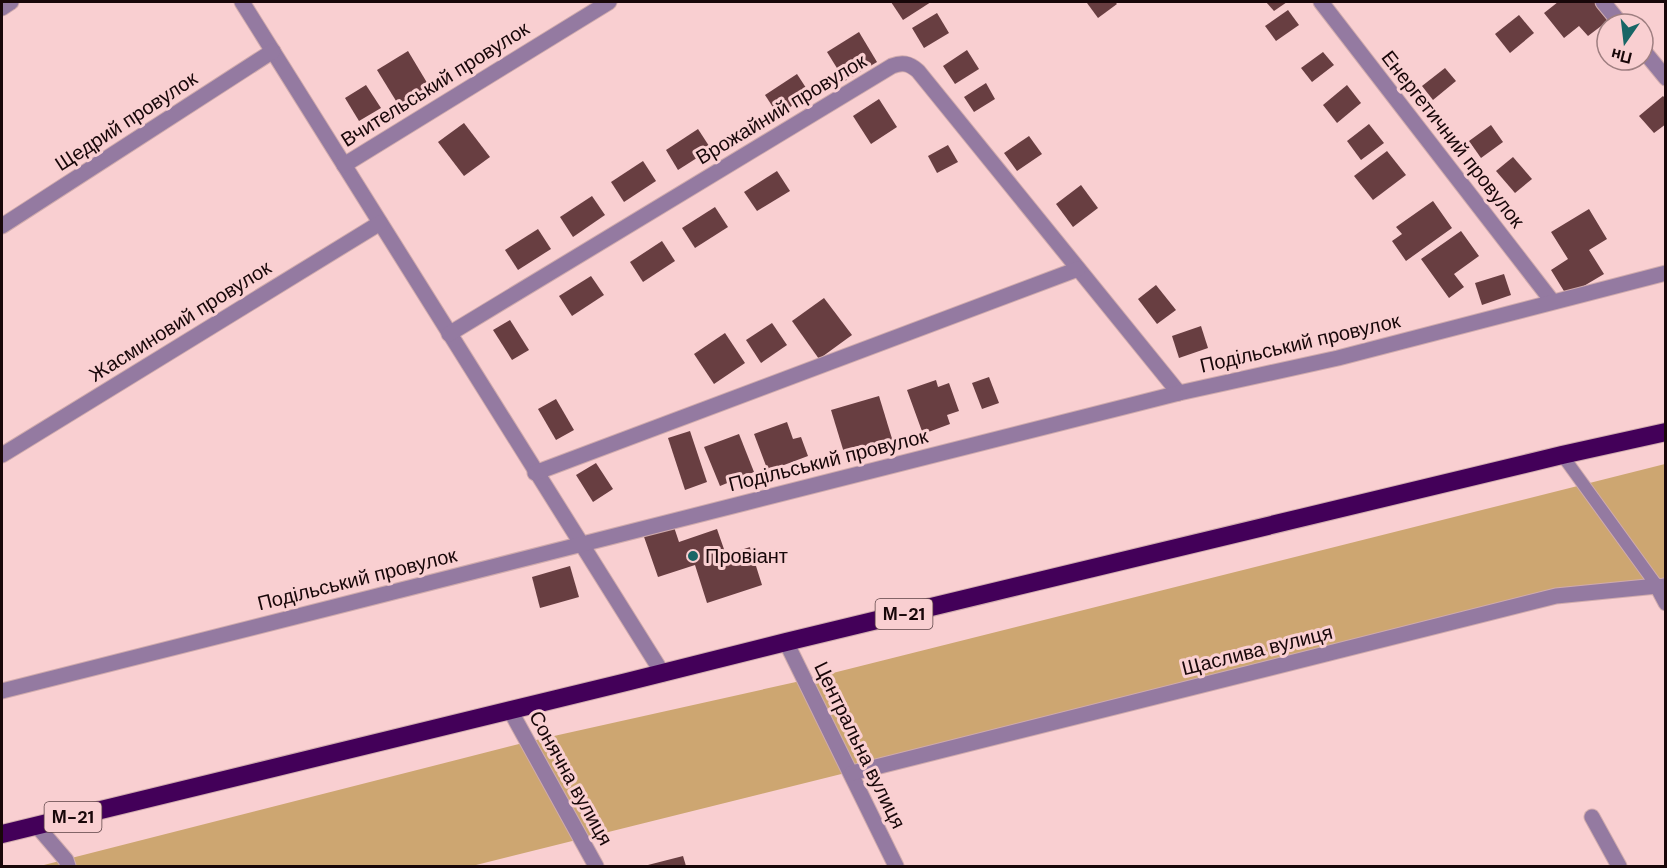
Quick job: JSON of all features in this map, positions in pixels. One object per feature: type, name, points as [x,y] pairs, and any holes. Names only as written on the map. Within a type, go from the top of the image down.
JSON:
[{"type":"highway","name":"М-21","points":[[2,834],[663,674],[786,642],[1665,432]]},
{"type":"street","points":[[2,8],[11,2]]},
{"type":"street","points":[[242,2],[663,674]]},
{"type":"street","name":"Вчительський провулок","points":[[344,165],[609,2]]},
{"type":"street","name":"Енергетичний провулок","points":[[1321,2],[1552,301]]},
{"type":"street","name":"Щедрий провулок","points":[[2,226],[273,51]]},
{"type":"street","name":"Врожайний провулок","points":[[449,334],[898,64],[912,66],[918,71],[1179,393]]},
{"type":"street","points":[[1655,65],[1665,78]]},
{"type":"street","name":"Жасминовий провулок","points":[[2,455],[380,223]]},
{"type":"street","points":[[535,473],[1078,269]]},
{"type":"street","name":"Подільський провулок","points":[[2,691],[1179,393],[1338,358],[1665,273]]},
{"type":"street","points":[[1661,585],[1665,603]]},
{"type":"street","name":"Щаслива вулиця","points":[[852,773],[1556,596],[1661,585]]},
{"type":"street","name":"Центральна вулиця","points":[[786,642],[896,867]]},
{"type":"street","name":"Сонячна вулиця","points":[[510,710],[596,867]]},
{"type":"street","points":[[1592,818],[1619,867]]},
{"type":"street","points":[[37,826],[66,860],[69,867]]},
{"type":"lane","points":[[1562,455],[1661,585]]},
{"type":"shaded area","points":[[1665,464],[1665,584],[1556,596],[472,866],[40,866],[527,742],[805,680]]},
{"type":"building","points":[[891,2],[931,2],[903,20]]},
{"type":"building","points":[[1115,2],[1117,4],[1098,18],[1087,3]]},
{"type":"building","points":[[1266,2],[1287,2],[1274,11]]},
{"type":"building","points":[[1558,2],[1594,2],[1602,12],[1595,12],[1595,31],[1588,36],[1579,26],[1564,38],[1544,13]]},
{"type":"building","points":[[1288,10],[1299,25],[1276,41],[1265,26]]},
{"type":"building","points":[[937,13],[949,33],[924,48],[912,28]]},
{"type":"building","points":[[1519,15],[1534,33],[1510,53],[1495,34]]},
{"type":"building","points":[[859,32],[877,62],[845,81],[827,52]]},
{"type":"building","points":[[967,50],[979,69],[955,84],[943,66]]},
{"type":"building","points":[[408,51],[432,91],[401,109],[377,70]]},
{"type":"building","points":[[1323,52],[1334,65],[1312,82],[1301,68]]},
{"type":"building","points":[[1445,68],[1456,81],[1433,100],[1422,86]]},
{"type":"building","points":[[797,74],[810,94],[778,115],[765,95]]},
{"type":"building","points":[[986,83],[995,99],[974,112],[964,97]]},
{"type":"building","points":[[366,85],[381,108],[359,121],[345,98]]},
{"type":"building","points":[[1347,85],[1361,103],[1337,123],[1323,105]]},
{"type":"building","points":[[1663,96],[1666,99],[1666,124],[1654,133],[1639,116]]},
{"type":"building","points":[[879,99],[897,127],[871,144],[853,116]]},
{"type":"building","points":[[464,123],[490,157],[464,176],[438,142]]},
{"type":"building","points":[[1369,124],[1384,143],[1361,160],[1347,141]]},
{"type":"building","points":[[1491,125],[1503,142],[1481,158],[1469,141]]},
{"type":"building","points":[[698,129],[711,149],[678,170],[666,150]]},
{"type":"building","points":[[1029,136],[1042,154],[1017,171],[1004,153]]},
{"type":"building","points":[[948,145],[958,162],[937,173],[928,156]]},
{"type":"building","points":[[1387,151],[1406,175],[1373,200],[1354,176]]},
{"type":"building","points":[[1513,157],[1532,179],[1515,193],[1496,171]]},
{"type":"building","points":[[643,161],[656,181],[624,202],[611,182]]},
{"type":"building","points":[[777,171],[790,191],[757,211],[744,192]]},
{"type":"building","points":[[1081,185],[1098,208],[1073,227],[1056,204]]},
{"type":"building","points":[[592,196],[605,215],[573,237],[560,217]]},
{"type":"building","points":[[1433,201],[1452,228],[1406,261],[1392,241],[1402,234],[1396,227]]},
{"type":"building","points":[[715,207],[728,227],[695,248],[682,228]]},
{"type":"building","points":[[1589,209],[1607,239],[1589,250],[1604,274],[1567,296],[1551,270],[1568,259],[1551,232]]},
{"type":"building","points":[[538,229],[551,249],[518,270],[505,250]]},
{"type":"building","points":[[1461,231],[1479,256],[1454,274],[1464,287],[1449,298],[1421,259]]},
{"type":"building","points":[[662,241],[675,261],[643,282],[630,262]]},
{"type":"building","points":[[1504,274],[1511,295],[1482,305],[1475,283]]},
{"type":"building","points":[[591,276],[604,295],[572,316],[559,296]]},
{"type":"building","points":[[1156,285],[1176,310],[1157,324],[1138,299]]},
{"type":"building","points":[[824,298],[852,335],[819,359],[792,321]]},
{"type":"building","points":[[510,320],[529,350],[512,360],[493,330]]},
{"type":"building","points":[[772,323],[787,345],[761,363],[746,340]]},
{"type":"building","points":[[1201,326],[1208,348],[1179,358],[1172,336]]},
{"type":"building","points":[[725,333],[745,363],[714,384],[694,354]]},
{"type":"building","points":[[989,377],[999,403],[982,409],[972,383]]},
{"type":"building","points":[[936,380],[938,387],[949,383],[959,411],[947,415],[950,424],[923,434],[907,390]]},
{"type":"building","points":[[879,396],[893,442],[845,456],[831,410]]},
{"type":"building","points":[[556,399],[574,430],[556,440],[538,409]]},
{"type":"building","points":[[787,422],[793,439],[801,437],[808,456],[768,471],[754,434]]},
{"type":"building","points":[[690,431],[707,482],[685,490],[668,438]]},
{"type":"building","points":[[739,434],[754,472],[720,486],[704,447]]},
{"type":"building","points":[[596,463],[613,489],[593,502],[576,475]]},
{"type":"building","points":[[673,524],[679,542],[717,529],[726,555],[750,547],[762,585],[707,603],[695,565],[658,577],[643,534]]},
{"type":"building","points":[[570,566],[579,597],[540,608],[532,577]]},
{"type":"building","points":[[683,856],[686,866],[644,866]]},
{"type":"place","name":"Провіант","points":[[693,556]]}]
